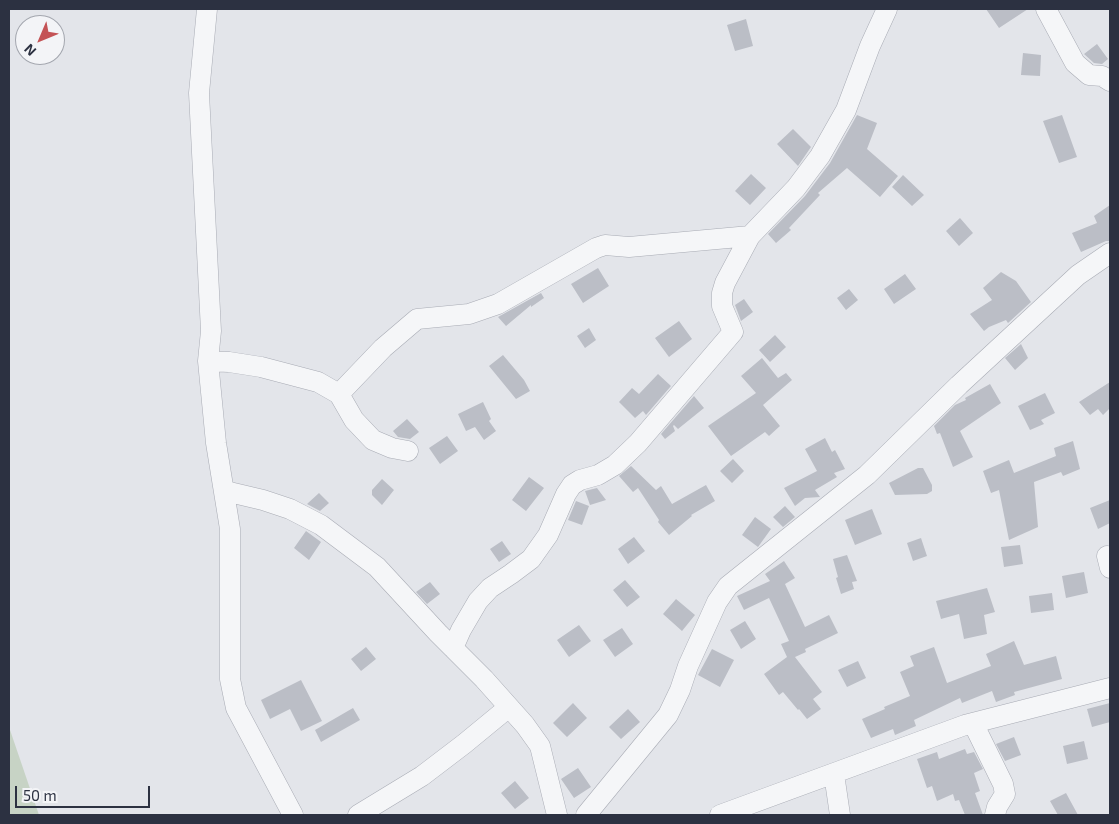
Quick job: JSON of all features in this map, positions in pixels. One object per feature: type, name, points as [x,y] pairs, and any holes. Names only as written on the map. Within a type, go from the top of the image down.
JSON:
[{"type":"street","points":[[206,9],[199,93],[211,331],[208,361],[216,443],[230,529],[230,679],[236,708],[293,815]]},
{"type":"street","points":[[453,648],[478,601],[490,588],[531,559],[548,535],[572,484],[598,475],[615,465],[638,443],[733,332],[722,306],[722,293],[725,283],[750,236],[796,188],[820,156],[846,110],[870,46],[887,9]]},
{"type":"street","points":[[1046,9],[1075,63],[1089,75],[1102,76],[1110,81]]},
{"type":"street","points":[[338,394],[383,348],[417,319],[469,314],[498,304],[596,248],[605,245],[630,247],[750,236]]},
{"type":"street","points":[[586,815],[668,715],[714,610],[728,586],[867,475],[959,385],[1078,275],[1110,253]]},
{"type":"street","points":[[208,361],[229,362],[287,373],[318,382],[338,394],[354,420],[373,440],[392,448],[408,451]]},
{"type":"street","points":[[225,491],[290,509],[321,525],[377,567],[508,706],[540,746],[557,815]]},
{"type":"street","points":[[720,815],[973,723],[1110,688]]},
{"type":"street","points":[[358,815],[422,776],[464,744],[508,706]]},
{"type":"street","points":[[973,723],[1003,784],[1005,794],[997,807],[995,815]]},
{"type":"street","points":[[834,774],[840,815]]},
{"type":"green space","points":[[9,727],[39,815],[9,815]]},
{"type":"building","points":[[986,9],[1028,9],[999,28]]},
{"type":"building","points":[[746,19],[753,46],[735,51],[727,25]]},
{"type":"building","points":[[1097,44],[1108,59],[1102,64],[1094,63],[1084,54]]},
{"type":"building","points":[[1023,53],[1041,55],[1040,76],[1021,75]]},
{"type":"building","points":[[857,115],[877,123],[867,149],[898,176],[880,197],[847,168],[818,193],[820,195],[789,228],[791,230],[776,243],[768,234],[805,196],[830,163]]},
{"type":"building","points":[[1062,115],[1077,157],[1059,163],[1043,121]]},
{"type":"building","points":[[793,129],[811,147],[798,166],[777,144]]},
{"type":"building","points":[[751,174],[766,188],[750,205],[735,191]]},
{"type":"building","points":[[903,175],[924,195],[912,206],[892,187]]},
{"type":"building","points":[[1110,205],[1110,241],[1081,252],[1072,233],[1097,223],[1094,216]]},
{"type":"building","points":[[960,218],[973,233],[959,246],[946,231]]},
{"type":"building","points":[[598,268],[609,286],[583,303],[571,284]]},
{"type":"building","points":[[1001,272],[1016,281],[1031,302],[1008,323],[1006,320],[984,331],[970,314],[992,300],[983,288]]},
{"type":"building","points":[[905,274],[916,289],[894,304],[884,289]]},
{"type":"building","points":[[849,289],[858,300],[846,310],[837,298]]},
{"type":"building","points":[[541,293],[544,298],[531,307],[531,305],[506,326],[498,317]]},
{"type":"building","points":[[744,299],[753,312],[741,321],[735,305]]},
{"type":"building","points":[[679,321],[692,339],[669,357],[655,338]]},
{"type":"building","points":[[589,328],[596,340],[585,348],[577,336]]},
{"type":"building","points":[[775,335],[786,347],[770,362],[759,350]]},
{"type":"building","points":[[1021,344],[1028,358],[1015,370],[1005,358]]},
{"type":"building","points":[[503,355],[524,380],[530,391],[516,399],[489,366]]},
{"type":"building","points":[[762,358],[778,378],[786,373],[792,380],[763,405],[780,426],[769,436],[765,432],[731,456],[708,426],[756,393],[741,376]]},
{"type":"building","points":[[658,374],[671,386],[646,415],[643,411],[635,418],[619,402],[632,388],[639,394]]},
{"type":"building","points":[[1110,382],[1110,408],[1103,415],[1098,409],[1090,415],[1079,402]]},
{"type":"building","points":[[990,384],[1001,403],[960,431],[973,457],[953,467],[940,433],[937,434],[934,426],[955,405]]},
{"type":"building","points":[[1045,393],[1055,413],[1041,420],[1044,424],[1030,430],[1018,406]]},
{"type":"building","points":[[694,396],[704,408],[678,429],[674,425],[675,431],[665,439],[661,434]]},
{"type":"building","points":[[483,402],[491,419],[489,421],[496,431],[484,440],[475,427],[466,431],[458,414]]},
{"type":"building","points":[[407,419],[419,432],[410,439],[398,437],[393,431]]},
{"type":"building","points":[[447,436],[458,451],[440,464],[429,448]]},
{"type":"building","points":[[825,438],[832,452],[835,450],[845,469],[834,473],[837,477],[815,490],[820,497],[805,498],[795,506],[784,488],[817,471],[805,449]]},
{"type":"building","points":[[1073,441],[1080,469],[1063,476],[1061,472],[1034,482],[1038,527],[1009,540],[999,490],[991,493],[983,471],[1009,460],[1014,473],[1056,456],[1054,448]]},
{"type":"building","points":[[733,459],[744,471],[732,483],[720,471]]},
{"type":"building","points":[[631,466],[656,490],[661,486],[672,504],[706,485],[715,501],[691,515],[669,535],[658,522],[659,520],[638,488],[633,492],[619,476]]},
{"type":"building","points":[[918,468],[923,468],[932,485],[932,491],[927,494],[895,495],[889,483]]},
{"type":"building","points":[[529,477],[544,488],[526,511],[512,500]]},
{"type":"building","points":[[382,479],[394,490],[382,505],[372,495],[372,490]]},
{"type":"building","points":[[597,488],[606,500],[590,505],[585,491]]},
{"type":"building","points":[[319,493],[329,503],[320,511],[307,504]]},
{"type":"building","points":[[1110,500],[1110,523],[1098,529],[1090,508]]},
{"type":"building","points":[[576,501],[589,506],[582,525],[568,520]]},
{"type":"building","points":[[785,506],[795,517],[783,527],[773,517]]},
{"type":"building","points":[[872,509],[882,534],[855,545],[845,520]]},
{"type":"building","points":[[755,517],[771,529],[758,547],[742,535]]},
{"type":"building","points":[[306,531],[321,542],[309,560],[294,548]]},
{"type":"building","points":[[634,537],[645,551],[628,564],[618,549]]},
{"type":"building","points":[[921,538],[927,556],[913,561],[907,543]]},
{"type":"building","points":[[502,541],[511,554],[499,562],[490,549]]},
{"type":"building","points":[[1020,545],[1023,564],[1004,567],[1001,547]]},
{"type":"building","points":[[847,555],[857,581],[852,582],[854,589],[841,594],[833,559]]},
{"type":"building","points":[[784,561],[795,578],[785,584],[805,627],[829,615],[838,633],[805,649],[806,652],[795,657],[822,692],[813,699],[821,709],[807,719],[783,692],[779,695],[764,674],[787,657],[781,644],[789,641],[769,598],[744,610],[737,596],[770,581],[765,574]]},
{"type":"building","points":[[1084,572],[1088,593],[1066,598],[1062,576]]},
{"type":"building","points":[[625,580],[640,597],[627,607],[613,590]]},
{"type":"building","points":[[430,582],[440,594],[427,604],[416,592]]},
{"type":"building","points":[[987,588],[995,612],[984,615],[987,634],[964,639],[959,614],[941,619],[936,601]]},
{"type":"building","points":[[1052,593],[1054,610],[1031,613],[1029,596]]},
{"type":"building","points":[[676,599],[695,615],[682,631],[663,614]]},
{"type":"building","points":[[745,621],[756,639],[741,649],[730,630]]},
{"type":"building","points":[[579,625],[591,641],[569,657],[557,640]]},
{"type":"building","points":[[622,628],[633,644],[615,657],[603,640]]},
{"type":"building","points":[[1014,641],[1024,665],[1056,656],[1062,679],[1014,692],[1015,695],[996,702],[992,691],[962,703],[960,698],[914,720],[916,726],[895,735],[893,729],[871,738],[862,719],[910,696],[900,672],[914,666],[910,656],[934,647],[947,683],[991,666],[986,654]]},
{"type":"building","points":[[366,647],[376,659],[361,671],[351,659]]},
{"type":"building","points":[[712,649],[734,660],[720,687],[698,675]]},
{"type":"building","points":[[858,661],[866,678],[847,687],[838,670]]},
{"type":"building","points":[[301,680],[322,721],[301,731],[290,709],[270,719],[261,700]]},
{"type":"building","points":[[573,703],[587,718],[567,737],[553,723]]},
{"type":"building","points":[[1110,703],[1110,722],[1092,727],[1087,709]]},
{"type":"building","points":[[353,708],[360,720],[321,742],[315,730]]},
{"type":"building","points":[[628,709],[640,722],[621,739],[609,727]]},
{"type":"building","points":[[1014,737],[1021,755],[1005,761],[996,744]]},
{"type":"building","points":[[1084,741],[1088,759],[1067,764],[1063,746]]},
{"type":"building","points":[[965,749],[967,754],[974,752],[983,769],[974,773],[980,791],[975,793],[983,815],[965,815],[959,800],[955,801],[953,794],[937,801],[932,786],[927,788],[917,759],[937,752],[939,759]]},
{"type":"building","points":[[578,768],[591,787],[574,798],[561,779]]},
{"type":"building","points":[[515,781],[529,798],[515,809],[501,793]]},
{"type":"building","points":[[1066,793],[1078,815],[1058,815],[1050,801]]}]
